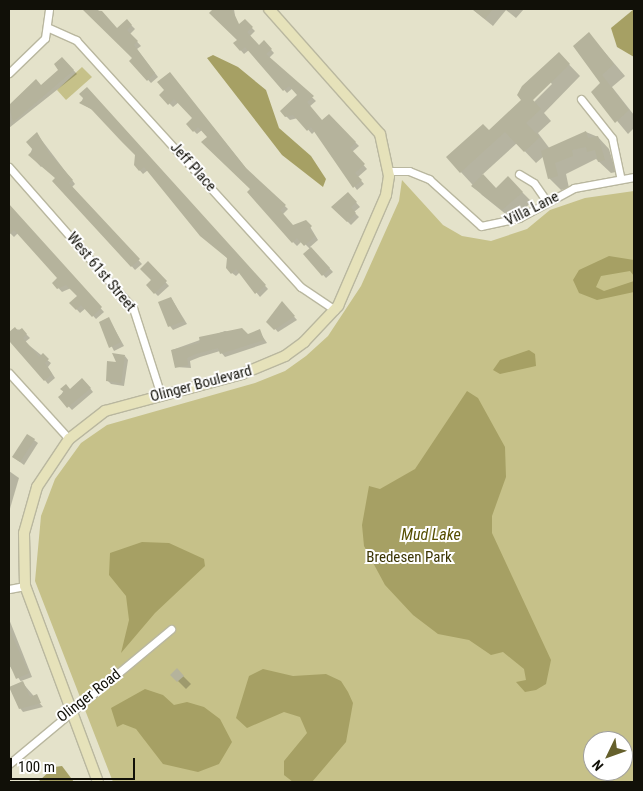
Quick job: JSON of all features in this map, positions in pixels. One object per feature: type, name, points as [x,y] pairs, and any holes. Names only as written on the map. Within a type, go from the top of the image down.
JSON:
[{"type":"street","points":[[9,73],[38,46],[49,28],[49,9]]},
{"type":"street","name":"Olinger Boulevard","points":[[98,782],[25,586],[23,558],[30,510],[49,466],[69,439],[105,411],[264,367],[304,342],[335,310],[378,220],[388,171],[380,134],[269,9]]},
{"type":"street","name":"Jeff Place","points":[[49,28],[76,40],[301,287],[335,310]]},
{"type":"street","points":[[581,99],[612,138],[620,177]]},
{"type":"street","name":"West 61st Street","points":[[9,167],[133,308],[161,395]]},
{"type":"street","name":"Villa Lane","points":[[388,171],[410,170],[429,179],[481,226],[519,218],[546,200],[620,177],[634,177]]},
{"type":"street","points":[[519,174],[534,183],[546,200]]},
{"type":"street","points":[[9,373],[69,439]]},
{"type":"street","points":[[9,589],[25,586]]},
{"type":"street","name":"Olinger Road","points":[[9,764],[70,708],[101,689],[171,629]]},
{"type":"green space","points":[[82,67],[92,77],[66,100],[57,90]]},
{"type":"green space","name":"Bredesen Park","points":[[402,180],[443,225],[462,236],[491,241],[527,229],[550,210],[585,198],[634,191],[634,782],[113,782],[35,581],[41,516],[55,479],[81,443],[107,425],[255,383],[285,371],[306,356],[328,336],[361,286],[399,201]]},
{"type":"water","points":[[634,9],[634,57],[617,47],[611,28]]},
{"type":"water","points":[[213,55],[238,67],[266,90],[279,128],[311,156],[326,179],[323,187],[282,155],[207,58]]},
{"type":"water","points":[[609,256],[634,260],[634,276],[630,271],[601,276],[596,287],[604,291],[634,281],[634,292],[597,300],[579,293],[573,280],[579,270]]},
{"type":"water","points":[[529,350],[535,354],[536,366],[500,374],[493,370],[500,360]]},
{"type":"water","name":"Mud Lake","points":[[467,391],[478,398],[505,447],[506,477],[492,516],[492,533],[551,660],[546,684],[536,690],[525,692],[516,682],[526,680],[524,669],[503,652],[491,655],[469,640],[438,634],[413,615],[385,585],[364,546],[362,525],[369,486],[380,489],[415,469]]},
{"type":"water","points":[[142,542],[169,543],[204,559],[205,566],[155,613],[121,653],[129,620],[126,596],[109,575],[110,553]]},
{"type":"water","points":[[263,669],[293,676],[326,674],[341,681],[353,703],[346,742],[312,782],[293,782],[284,775],[284,761],[307,733],[300,717],[284,712],[247,728],[236,718],[249,676]]},
{"type":"water","points":[[145,689],[163,695],[174,705],[187,702],[204,707],[220,719],[232,742],[219,764],[198,772],[163,764],[136,729],[123,724],[117,727],[111,708]]},
{"type":"water","points":[[62,766],[74,782],[38,782],[54,767]]},
{"type":"building","points":[[82,9],[102,11],[117,28],[127,19],[132,25],[127,30],[138,41],[134,45],[155,73],[147,81],[129,61],[132,58]]},
{"type":"building","points":[[213,9],[232,9],[239,24],[245,19],[253,27],[247,32],[259,45],[264,40],[272,49],[266,54],[314,96],[307,102],[322,120],[329,114],[356,142],[350,148],[365,164],[355,173],[362,180],[353,188],[311,127],[307,131],[293,115],[285,117],[280,111],[297,95],[289,86],[283,91],[245,47],[240,51],[233,43],[237,40],[209,13]]},
{"type":"building","points":[[472,9],[493,9],[485,19]]},
{"type":"building","points":[[589,32],[614,64],[602,75],[629,110],[615,123],[591,92],[600,83],[573,46]]},
{"type":"building","points":[[559,52],[570,64],[533,100],[541,109],[526,123],[540,137],[524,152],[505,132],[460,173],[446,157],[483,124],[489,130],[521,100],[517,95],[522,86]]},
{"type":"building","points":[[62,57],[74,70],[13,122],[9,105],[36,79],[41,85],[58,70],[54,64]]},
{"type":"building","points":[[170,72],[246,168],[286,205],[280,210],[293,225],[306,220],[312,226],[309,229],[315,236],[304,246],[297,238],[292,243],[247,192],[250,189],[201,142],[207,137],[198,127],[193,132],[186,124],[192,118],[174,99],[168,105],[159,95],[164,90],[157,82]]},
{"type":"building","points":[[87,87],[266,285],[255,294],[236,269],[231,274],[226,268],[227,258],[200,236],[144,167],[139,171],[134,165],[135,155],[91,109],[79,103],[84,99],[79,94]]},
{"type":"building","points":[[586,131],[588,138],[598,136],[605,160],[598,162],[595,150],[587,152],[586,147],[572,150],[573,156],[555,163],[558,176],[548,179],[541,151]]},
{"type":"building","points":[[37,132],[49,153],[73,180],[69,183],[140,259],[131,267],[52,181],[55,178],[28,155],[33,150],[26,142]]},
{"type":"building","points":[[483,174],[496,188],[508,176],[523,192],[502,210],[471,186]]},
{"type":"building","points":[[348,192],[357,202],[351,207],[356,213],[347,222],[331,207]]},
{"type":"building","points":[[9,204],[102,307],[92,317],[81,305],[76,310],[69,303],[77,296],[66,285],[57,289],[52,283],[57,278],[14,230],[9,235]]},
{"type":"building","points":[[311,247],[330,268],[322,276],[303,254]]},
{"type":"building","points":[[148,261],[167,281],[154,294],[146,285],[151,280],[140,269]]},
{"type":"building","points":[[171,297],[184,321],[168,327],[158,302]]},
{"type":"building","points":[[282,301],[295,316],[274,330],[266,322]]},
{"type":"building","points":[[109,317],[121,342],[109,348],[99,322]]},
{"type":"building","points":[[15,327],[18,331],[22,328],[27,334],[23,338],[39,357],[43,353],[49,359],[45,363],[52,374],[44,381],[10,342],[9,332]]},
{"type":"building","points":[[242,328],[248,334],[260,329],[264,340],[220,354],[218,348],[196,354],[187,358],[188,365],[175,368],[171,350],[200,343],[199,337]]},
{"type":"building","points":[[112,353],[125,355],[121,383],[106,381],[107,361],[116,362]]},
{"type":"building","points":[[82,378],[91,388],[67,408],[58,397],[64,392],[60,389],[66,384],[70,389]]},
{"type":"building","points":[[27,434],[35,439],[20,462],[12,457]]},
{"type":"building","points":[[9,629],[29,673],[16,679],[9,663]]},
{"type":"building","points":[[177,668],[184,676],[177,682],[170,675]]},
{"type":"building","points":[[23,681],[30,697],[37,694],[41,703],[19,709],[9,687]]}]
